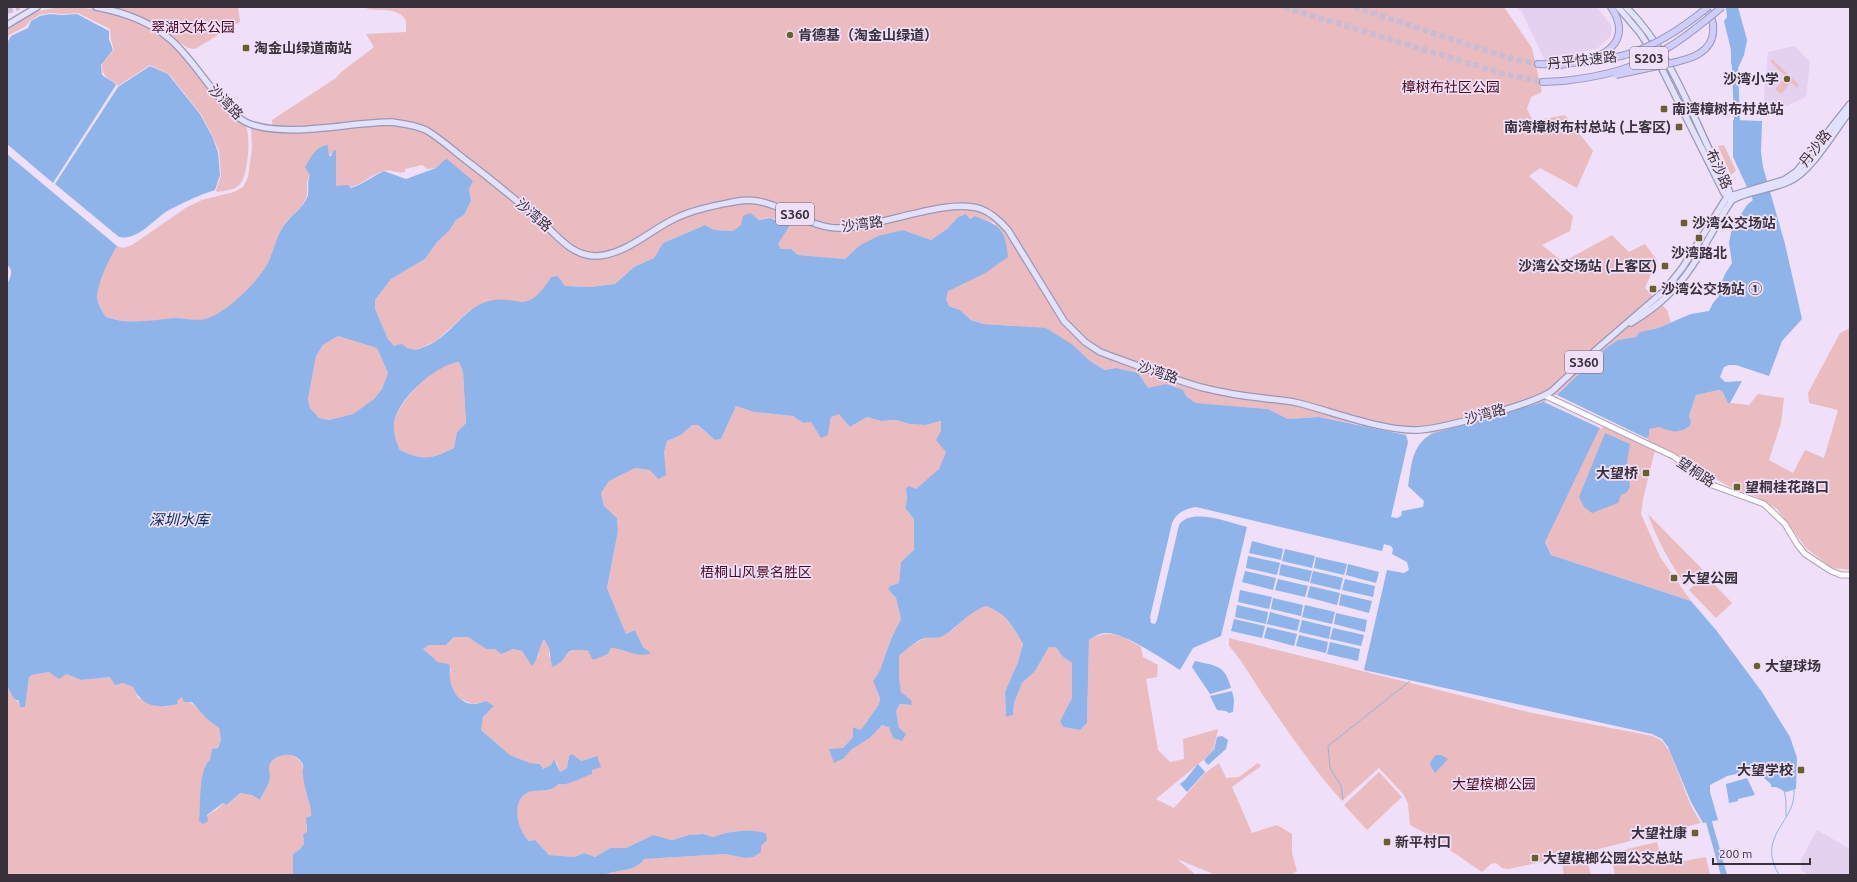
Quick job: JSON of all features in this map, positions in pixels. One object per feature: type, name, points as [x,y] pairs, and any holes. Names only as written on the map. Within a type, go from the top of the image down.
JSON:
[{"type":"highway","points":[[1575,63],[1601,55],[1614,45],[1619,29],[1617,17],[1610,7]]},
{"type":"highway","points":[[1563,81],[1599,79],[1693,57],[1706,49],[1712,38],[1714,24],[1711,16],[1704,7]]},
{"type":"highway","name":"丹平快速路","points":[[1538,64],[1575,63],[1626,54],[1645,47],[1672,33],[1708,7]]},
{"type":"highway","name":"丹平快速路","points":[[1543,82],[1563,81],[1618,71],[1651,57],[1683,37],[1722,7]]},
{"type":"main road","points":[[7,25],[37,7]]},
{"type":"main road","name":"沙湾路","points":[[96,7],[126,14],[163,33],[179,48],[222,101],[249,123],[268,127],[293,129],[392,122],[409,124],[425,130],[438,138],[512,196],[550,228],[567,246],[582,254],[598,256],[613,253],[682,216],[716,206],[746,200],[768,202],[822,225],[841,228],[950,207],[973,207],[989,213],[1008,230],[1064,321],[1085,342],[1100,352],[1200,387],[1247,396],[1296,402],[1385,426],[1414,430],[1443,426],[1546,396],[1621,328],[1669,295],[1687,273],[1730,198]]},
{"type":"main road","name":"布沙路","points":[[1618,7],[1632,22],[1657,59],[1730,198]]},
{"type":"main road","name":"布沙路","points":[[1626,7],[1652,37],[1664,58],[1724,179],[1730,198]]},
{"type":"main road","name":"丹沙路","points":[[1773,185],[1784,180],[1797,171],[1850,104]]},
{"type":"main road","name":"丹沙路","points":[[1773,185],[1797,177],[1808,168],[1850,111]]},
{"type":"main road","points":[[1724,179],[1734,189],[1747,192]]},
{"type":"main road","points":[[1730,198],[1773,185]]},
{"type":"main road","name":"望桐路","points":[[1546,396],[1651,447],[1673,456],[1712,484],[1764,504],[1785,524],[1805,554],[1836,573],[1841,575],[1850,574]]},
{"type":"shaded area","points":[[1517,7],[1597,7],[1612,27],[1611,36],[1598,48],[1545,61],[1522,12]]},
{"type":"shaded area","name":"沙湾小学","points":[[1795,46],[1810,62],[1806,97],[1784,107],[1763,109],[1768,52]]},
{"type":"shaded area","points":[[1817,830],[1850,849],[1850,875],[1808,875],[1801,870],[1801,860]]},
{"type":"green space","points":[[61,7],[91,9],[120,16],[148,27],[161,35],[172,45],[219,102],[246,127],[248,132],[247,165],[243,180],[236,188],[217,192],[216,190],[221,175],[219,151],[201,114],[169,74],[150,65],[118,86],[105,75],[102,69],[102,64],[114,50],[110,29],[78,13],[50,13],[39,15],[30,21],[25,27],[9,35],[7,41],[7,28],[38,11]]},
{"type":"green space","name":"翠湖文体公园","points":[[112,7],[238,7],[240,22],[195,49],[188,48],[161,29],[143,19]]},
{"type":"green space","name":"樟树布社区公园","points":[[363,7],[1504,7],[1532,48],[1542,92],[1531,97],[1527,109],[1533,121],[1565,115],[1593,151],[1577,188],[1540,168],[1529,176],[1573,216],[1570,231],[1542,245],[1563,262],[1612,235],[1629,252],[1645,244],[1657,260],[1645,288],[1667,310],[1671,322],[1658,328],[1651,329],[1636,337],[1618,340],[1606,348],[1557,395],[1543,402],[1440,433],[1407,434],[1319,417],[1288,419],[1268,409],[1196,403],[1186,396],[1148,388],[1116,368],[1105,370],[1090,361],[1073,345],[1014,326],[984,324],[971,320],[960,310],[949,306],[946,299],[947,291],[984,274],[995,223],[975,216],[970,219],[966,214],[958,217],[947,229],[931,240],[903,230],[859,246],[845,259],[798,255],[791,249],[781,249],[778,244],[789,227],[787,220],[769,218],[750,222],[733,231],[714,230],[705,225],[663,243],[654,258],[634,267],[615,284],[589,287],[565,286],[558,276],[551,277],[542,292],[531,301],[517,302],[504,300],[470,310],[436,341],[416,350],[394,346],[388,339],[375,309],[375,300],[391,279],[425,259],[438,241],[449,231],[456,220],[464,215],[471,201],[469,189],[443,161],[436,168],[427,169],[422,165],[405,169],[405,172],[383,171],[351,187],[336,186],[336,151],[329,156],[328,145],[314,166],[307,182],[307,195],[304,202],[284,225],[266,267],[249,289],[223,311],[204,320],[179,319],[123,321],[106,317],[101,310],[97,296],[104,270],[117,246],[123,248],[132,245],[187,207],[202,200],[234,192],[243,187],[248,177],[252,148],[251,127],[273,132],[272,120],[336,78],[340,73],[374,47],[366,34],[406,32],[406,21],[398,13]]},
{"type":"green space","points":[[1772,59],[1799,85],[1797,88],[1791,82],[1781,94],[1775,89],[1786,77],[1771,62]]},
{"type":"green space","points":[[1724,145],[1736,171],[1731,175],[1718,146]]},
{"type":"green space","points":[[1850,328],[1850,570],[1832,568],[1806,548],[1777,509],[1757,497],[1732,488],[1701,471],[1681,457],[1645,439],[1649,429],[1659,426],[1667,430],[1678,431],[1686,429],[1690,426],[1691,421],[1689,416],[1696,395],[1719,390],[1722,391],[1728,403],[1749,405],[1758,394],[1784,398],[1781,423],[1769,460],[1793,473],[1805,450],[1824,458],[1838,410],[1809,403],[1808,393],[1840,333]]},
{"type":"green space","points":[[338,336],[377,348],[388,373],[382,389],[374,399],[353,414],[329,420],[319,418],[310,408],[308,399],[316,356],[323,345]]},
{"type":"green space","points":[[459,362],[463,372],[466,423],[457,432],[454,448],[440,454],[427,457],[415,456],[400,450],[395,437],[394,423],[401,406],[416,388],[433,373],[449,363]]},
{"type":"green space","name":"梧桐山风景名胜区","points":[[736,406],[754,412],[793,416],[803,423],[811,422],[828,435],[831,417],[839,413],[850,427],[867,417],[881,421],[896,420],[909,424],[925,425],[942,421],[946,451],[940,468],[916,489],[906,489],[907,500],[905,508],[914,519],[914,550],[901,562],[899,583],[890,586],[888,589],[896,598],[901,619],[891,639],[880,670],[873,681],[880,698],[879,704],[861,730],[853,727],[853,737],[843,748],[844,758],[852,749],[870,738],[882,725],[899,728],[896,711],[900,704],[911,705],[911,700],[901,693],[899,656],[910,646],[925,638],[941,637],[955,628],[965,617],[976,610],[986,606],[999,613],[1012,626],[1023,644],[1018,662],[1005,692],[1006,717],[1013,715],[1014,703],[1022,683],[1035,671],[1049,647],[1056,647],[1062,656],[1072,663],[1072,698],[1060,721],[1063,727],[1080,730],[1087,723],[1089,640],[1103,634],[1116,635],[1141,647],[1143,657],[1158,665],[1157,677],[1146,679],[1158,750],[1170,762],[1184,759],[1183,739],[1218,729],[1213,752],[1156,799],[1174,808],[1205,773],[1219,763],[1226,778],[1239,777],[1258,763],[1261,766],[1232,787],[1252,833],[1277,825],[1292,834],[1292,853],[1297,871],[1291,875],[1216,875],[1177,859],[1196,875],[604,875],[635,867],[643,859],[726,854],[744,858],[759,832],[747,831],[725,833],[713,837],[703,834],[689,835],[672,840],[653,835],[626,848],[610,848],[595,857],[584,853],[574,857],[549,855],[535,840],[529,841],[522,831],[517,817],[518,803],[521,797],[529,792],[548,790],[559,784],[575,781],[591,774],[596,756],[581,761],[569,756],[567,768],[560,772],[554,759],[551,765],[543,769],[540,764],[530,763],[510,755],[481,730],[483,717],[494,706],[486,701],[473,704],[460,699],[452,690],[449,677],[451,669],[438,662],[423,649],[429,645],[446,645],[454,637],[468,637],[486,649],[513,649],[538,658],[540,647],[544,639],[549,648],[549,656],[558,665],[567,654],[575,650],[585,651],[598,657],[608,654],[611,648],[618,648],[632,653],[651,653],[643,647],[635,630],[626,634],[607,588],[618,531],[617,518],[604,506],[601,493],[609,481],[635,468],[650,470],[664,452],[667,441],[681,435],[692,425],[698,425],[715,440],[721,439]]},
{"type":"green space","points":[[1603,419],[1655,450],[1643,499],[1641,514],[1660,557],[1691,601],[1551,555],[1545,541]]},
{"type":"green space","points":[[1648,514],[1703,570],[1686,586],[1664,551]]},
{"type":"green space","points":[[1705,575],[1732,603],[1716,618],[1689,590]]},
{"type":"green space","name":"大望槟榔公园","points":[[1229,638],[1532,713],[1653,736],[1662,741],[1670,752],[1691,806],[1701,823],[1595,850],[1509,869],[1502,868],[1496,863],[1491,864],[1482,872],[1425,833],[1410,825],[1408,804],[1404,795],[1379,768],[1342,801],[1313,766],[1269,704],[1245,667],[1229,646]]},
{"type":"green space","points":[[49,672],[66,674],[81,680],[110,677],[133,687],[138,698],[165,707],[178,704],[176,701],[182,697],[219,728],[221,740],[218,748],[212,750],[199,821],[224,803],[228,805],[240,793],[252,795],[260,800],[270,779],[268,770],[271,761],[280,755],[289,754],[295,757],[301,762],[303,767],[306,794],[312,807],[311,816],[306,826],[307,832],[303,836],[304,844],[293,854],[293,875],[7,875],[7,686],[14,699],[25,707],[29,677],[32,675]]},
{"type":"green space","points":[[1379,772],[1402,797],[1367,830],[1344,805]]},
{"type":"green space","points":[[1657,842],[1662,865],[1706,857],[1710,875],[1615,875],[1610,853]]},
{"type":"green space","points":[[1587,859],[1591,875],[1564,875],[1562,864]]},
{"type":"water","points":[[1726,7],[1738,7],[1747,40],[1744,55],[1735,75],[1731,63],[1731,50],[1724,21],[1727,17]]},
{"type":"water","points":[[50,14],[77,14],[109,31],[109,39],[113,50],[101,65],[102,75],[116,85],[53,183],[7,144],[7,43],[11,36],[28,28],[31,21],[40,16]]},
{"type":"water","points":[[150,66],[168,74],[200,114],[212,136],[218,152],[220,175],[215,190],[169,210],[133,236],[119,237],[55,184],[118,87]]},
{"type":"water","name":"深圳水库","points":[[1733,120],[1762,121],[1761,152],[1763,167],[1785,244],[1802,319],[1782,341],[1769,376],[1736,365],[1724,367],[1720,377],[1725,382],[1742,381],[1730,403],[1728,403],[1722,391],[1719,390],[1696,395],[1689,416],[1691,421],[1690,426],[1686,429],[1674,431],[1659,427],[1649,429],[1649,436],[1645,439],[1603,421],[1545,542],[1551,555],[1691,601],[1716,630],[1762,692],[1790,737],[1797,758],[1796,789],[1786,792],[1776,787],[1771,787],[1771,784],[1764,778],[1759,769],[1727,776],[1710,785],[1710,792],[1718,820],[1703,823],[1691,802],[1668,747],[1662,739],[1652,734],[1364,670],[1387,570],[1404,573],[1409,570],[1407,562],[1392,554],[1393,549],[1391,546],[1384,544],[1382,551],[1196,507],[1188,509],[1176,516],[1172,523],[1150,617],[1151,623],[1155,624],[1157,620],[1179,525],[1192,517],[1201,517],[1221,520],[1247,527],[1221,636],[1193,648],[1180,670],[1144,647],[1123,637],[1106,633],[1095,636],[1089,640],[1087,723],[1080,730],[1063,727],[1060,721],[1072,698],[1072,663],[1062,656],[1056,647],[1049,647],[1035,671],[1022,683],[1014,703],[1013,715],[1006,717],[1005,692],[1018,662],[1023,644],[1008,621],[999,613],[986,606],[968,616],[943,636],[921,639],[899,656],[901,692],[911,700],[912,705],[900,704],[896,711],[899,728],[906,734],[902,741],[893,738],[889,727],[882,725],[870,738],[852,749],[844,758],[834,763],[829,749],[843,748],[853,737],[853,727],[861,730],[879,704],[880,698],[873,681],[880,670],[891,639],[901,619],[896,598],[888,589],[890,586],[899,583],[901,562],[914,550],[914,519],[905,508],[907,500],[906,488],[909,486],[916,489],[939,469],[946,452],[936,440],[941,431],[941,421],[925,425],[909,424],[896,420],[881,421],[867,417],[850,427],[839,414],[831,417],[828,435],[821,438],[811,422],[803,423],[793,416],[754,412],[736,406],[721,439],[715,440],[698,425],[692,425],[681,435],[667,441],[664,452],[666,475],[658,479],[650,470],[635,468],[609,481],[601,493],[604,506],[617,518],[618,531],[607,588],[626,634],[635,630],[643,647],[651,653],[641,655],[611,648],[608,654],[593,660],[588,651],[573,650],[566,655],[558,665],[552,667],[549,648],[544,639],[532,666],[522,651],[513,649],[501,654],[495,649],[486,649],[468,637],[454,637],[446,645],[429,645],[423,649],[438,662],[449,664],[452,688],[457,696],[464,702],[474,704],[486,701],[494,706],[483,717],[481,730],[510,755],[530,763],[540,764],[543,769],[551,765],[554,759],[560,772],[567,768],[569,756],[572,754],[581,761],[597,756],[601,767],[592,770],[592,774],[572,782],[559,784],[548,790],[529,792],[522,797],[519,803],[517,810],[519,824],[522,831],[529,841],[535,840],[549,855],[574,857],[584,853],[595,857],[610,848],[626,848],[653,835],[672,840],[689,835],[703,834],[713,837],[740,831],[766,833],[767,840],[761,846],[761,852],[753,857],[744,858],[726,854],[644,859],[635,867],[630,869],[604,875],[293,875],[293,854],[304,844],[303,835],[307,832],[306,818],[311,816],[304,781],[303,765],[297,758],[284,755],[275,758],[270,763],[270,780],[260,800],[252,795],[240,793],[227,805],[223,803],[207,815],[208,821],[203,824],[199,821],[202,779],[206,765],[210,760],[212,749],[218,748],[221,740],[219,728],[206,718],[192,702],[184,702],[182,697],[177,701],[178,704],[171,706],[151,705],[141,699],[133,687],[123,683],[115,685],[110,677],[81,680],[66,674],[59,679],[49,672],[32,675],[29,677],[25,707],[20,707],[19,701],[14,699],[7,686],[7,284],[11,276],[11,269],[7,265],[7,154],[117,246],[102,277],[97,299],[106,317],[123,321],[149,321],[175,318],[196,320],[204,319],[216,315],[240,297],[265,268],[282,229],[306,200],[310,175],[305,167],[309,159],[320,147],[328,145],[329,156],[331,156],[334,150],[336,151],[336,186],[348,185],[351,188],[384,171],[406,179],[436,168],[447,159],[473,181],[469,189],[471,201],[464,215],[456,220],[449,231],[438,241],[425,259],[391,279],[375,300],[375,309],[388,339],[394,346],[402,344],[407,348],[416,350],[429,345],[442,337],[476,306],[483,303],[495,300],[520,302],[527,301],[534,298],[542,290],[551,277],[558,276],[565,286],[589,287],[615,284],[634,267],[654,258],[663,243],[705,225],[714,230],[733,231],[741,225],[743,216],[750,213],[759,220],[770,218],[778,221],[787,220],[790,222],[789,227],[778,244],[781,249],[791,249],[798,255],[845,259],[859,246],[878,236],[903,230],[931,240],[947,229],[958,217],[966,214],[970,219],[975,216],[990,222],[1000,230],[1006,240],[1008,257],[984,274],[948,291],[946,299],[949,306],[960,310],[971,320],[984,324],[1046,328],[1073,345],[1090,361],[1105,370],[1116,368],[1138,373],[1148,388],[1166,384],[1183,390],[1186,396],[1196,403],[1268,409],[1288,419],[1319,417],[1406,435],[1408,442],[1391,517],[1397,518],[1401,516],[1402,511],[1423,507],[1424,501],[1408,486],[1416,450],[1424,439],[1431,434],[1543,402],[1557,395],[1606,348],[1618,340],[1636,337],[1640,332],[1658,328],[1691,314],[1709,311],[1719,296],[1717,294],[1725,274],[1732,263],[1729,243],[1732,228],[1747,205],[1753,200],[1733,157]],"holes":[[[338,336],[377,348],[388,373],[382,389],[374,399],[353,414],[329,420],[319,418],[310,408],[308,399],[316,356],[323,345]],[[459,362],[463,372],[466,423],[457,432],[454,448],[440,454],[427,457],[415,456],[400,450],[395,437],[394,423],[402,404],[429,376],[450,364]]]},
{"type":"water","points":[[1605,433],[1630,444],[1627,462],[1630,487],[1626,493],[1621,495],[1618,503],[1592,513],[1584,507],[1579,497]]},
{"type":"water","points":[[1252,541],[1283,549],[1281,560],[1249,553]]},
{"type":"water","points":[[1285,549],[1315,556],[1312,568],[1282,561]]},
{"type":"water","points":[[1248,556],[1280,563],[1277,575],[1246,568]]},
{"type":"water","points":[[1316,557],[1347,564],[1344,575],[1314,568]]},
{"type":"water","points":[[1281,564],[1312,571],[1309,582],[1279,575]]},
{"type":"water","points":[[1348,564],[1379,572],[1376,583],[1346,575]]},
{"type":"water","points":[[1245,571],[1276,578],[1273,590],[1242,582]]},
{"type":"water","points":[[1313,571],[1343,578],[1340,590],[1310,583]]},
{"type":"water","points":[[1278,579],[1308,586],[1305,597],[1275,590]]},
{"type":"water","points":[[1345,579],[1375,586],[1373,597],[1342,590]]},
{"type":"water","points":[[1310,586],[1340,593],[1337,605],[1307,597]]},
{"type":"water","points":[[1240,590],[1272,597],[1269,609],[1238,602]]},
{"type":"water","points":[[1341,594],[1372,601],[1369,613],[1339,605]]},
{"type":"water","points":[[1273,598],[1303,605],[1301,616],[1271,609]]},
{"type":"water","points":[[1237,605],[1268,612],[1266,624],[1235,617]]},
{"type":"water","points":[[1305,605],[1335,612],[1332,624],[1302,617]]},
{"type":"water","points":[[1270,612],[1300,620],[1297,631],[1267,624]]},
{"type":"water","points":[[1336,613],[1367,620],[1365,632],[1334,624]]},
{"type":"water","points":[[1234,619],[1265,626],[1262,638],[1231,631]]},
{"type":"water","points":[[1302,620],[1331,627],[1329,639],[1299,632]]},
{"type":"water","points":[[1267,627],[1297,634],[1294,646],[1264,638]]},
{"type":"water","points":[[1333,628],[1364,635],[1361,646],[1330,639]]},
{"type":"water","points":[[1299,635],[1328,642],[1326,653],[1296,646]]},
{"type":"water","points":[[1330,642],[1360,649],[1358,661],[1327,654]]},
{"type":"water","points":[[1195,661],[1209,664],[1223,671],[1229,680],[1231,688],[1210,694],[1192,667]]},
{"type":"water","points":[[1232,691],[1234,700],[1233,712],[1229,713],[1226,711],[1217,710],[1210,696]]},
{"type":"water","points":[[1222,736],[1228,740],[1226,749],[1208,765],[1204,760],[1214,750],[1217,737]]},
{"type":"water","points":[[1436,755],[1441,755],[1448,759],[1435,773],[1430,765],[1431,761]]},
{"type":"water","points":[[1198,764],[1205,772],[1187,792],[1180,784]]},
{"type":"water","points":[[1747,778],[1755,795],[1729,803],[1726,784]]},
{"type":"pier","points":[[1557,395],[1648,439],[1646,441],[1605,422],[1602,429],[1544,402],[1553,397],[1551,396]]},
{"type":"waterway","points":[[1735,67],[1737,120]]},
{"type":"waterway","points":[[1343,799],[1341,786],[1330,768],[1328,746],[1410,681]]},
{"type":"waterway","points":[[1779,875],[1773,861],[1772,849],[1774,839],[1790,811],[1794,790]]},
{"type":"waterway","points":[[1784,791],[1786,800],[1786,816]]},
{"type":"waterway","points":[[1709,822],[1724,875]]},
{"type":"tunnel","points":[[7,11],[19,7]]},
{"type":"tunnel","points":[[1284,7],[1504,74],[1543,82]]},
{"type":"tunnel","points":[[1354,7],[1509,58],[1538,64]]},
{"type":"place","name":"肯德基（淘金山绿道）","points":[[790,35]]},
{"type":"place","name":"淘金山绿道南站","points":[[246,48]]},
{"type":"place","name":"沙湾小学","points":[[1787,79]]},
{"type":"place","name":"南湾樟树布村总站","points":[[1664,109]]},
{"type":"place","name":"南湾樟树布村总站 (上客区)","points":[[1679,127]]},
{"type":"place","name":"沙湾公交场站","points":[[1684,223]]},
{"type":"place","name":"沙湾路北","points":[[1699,238]]},
{"type":"place","name":"沙湾公交场站 (上客区)","points":[[1665,266]]},
{"type":"place","name":"沙湾公交场站 ①","points":[[1653,289]]},
{"type":"place","name":"大望桥","points":[[1646,473]]},
{"type":"place","name":"望桐桂花路口","points":[[1737,487]]},
{"type":"place","name":"大望公园","points":[[1674,578]]},
{"type":"place","name":"大望球场","points":[[1757,666]]},
{"type":"place","name":"大望学校","points":[[1801,770]]},
{"type":"place","name":"大望社康","points":[[1695,833]]},
{"type":"place","name":"新平村口","points":[[1387,842]]},
{"type":"place","name":"大望槟榔公园公交总站","points":[[1535,858]]}]
